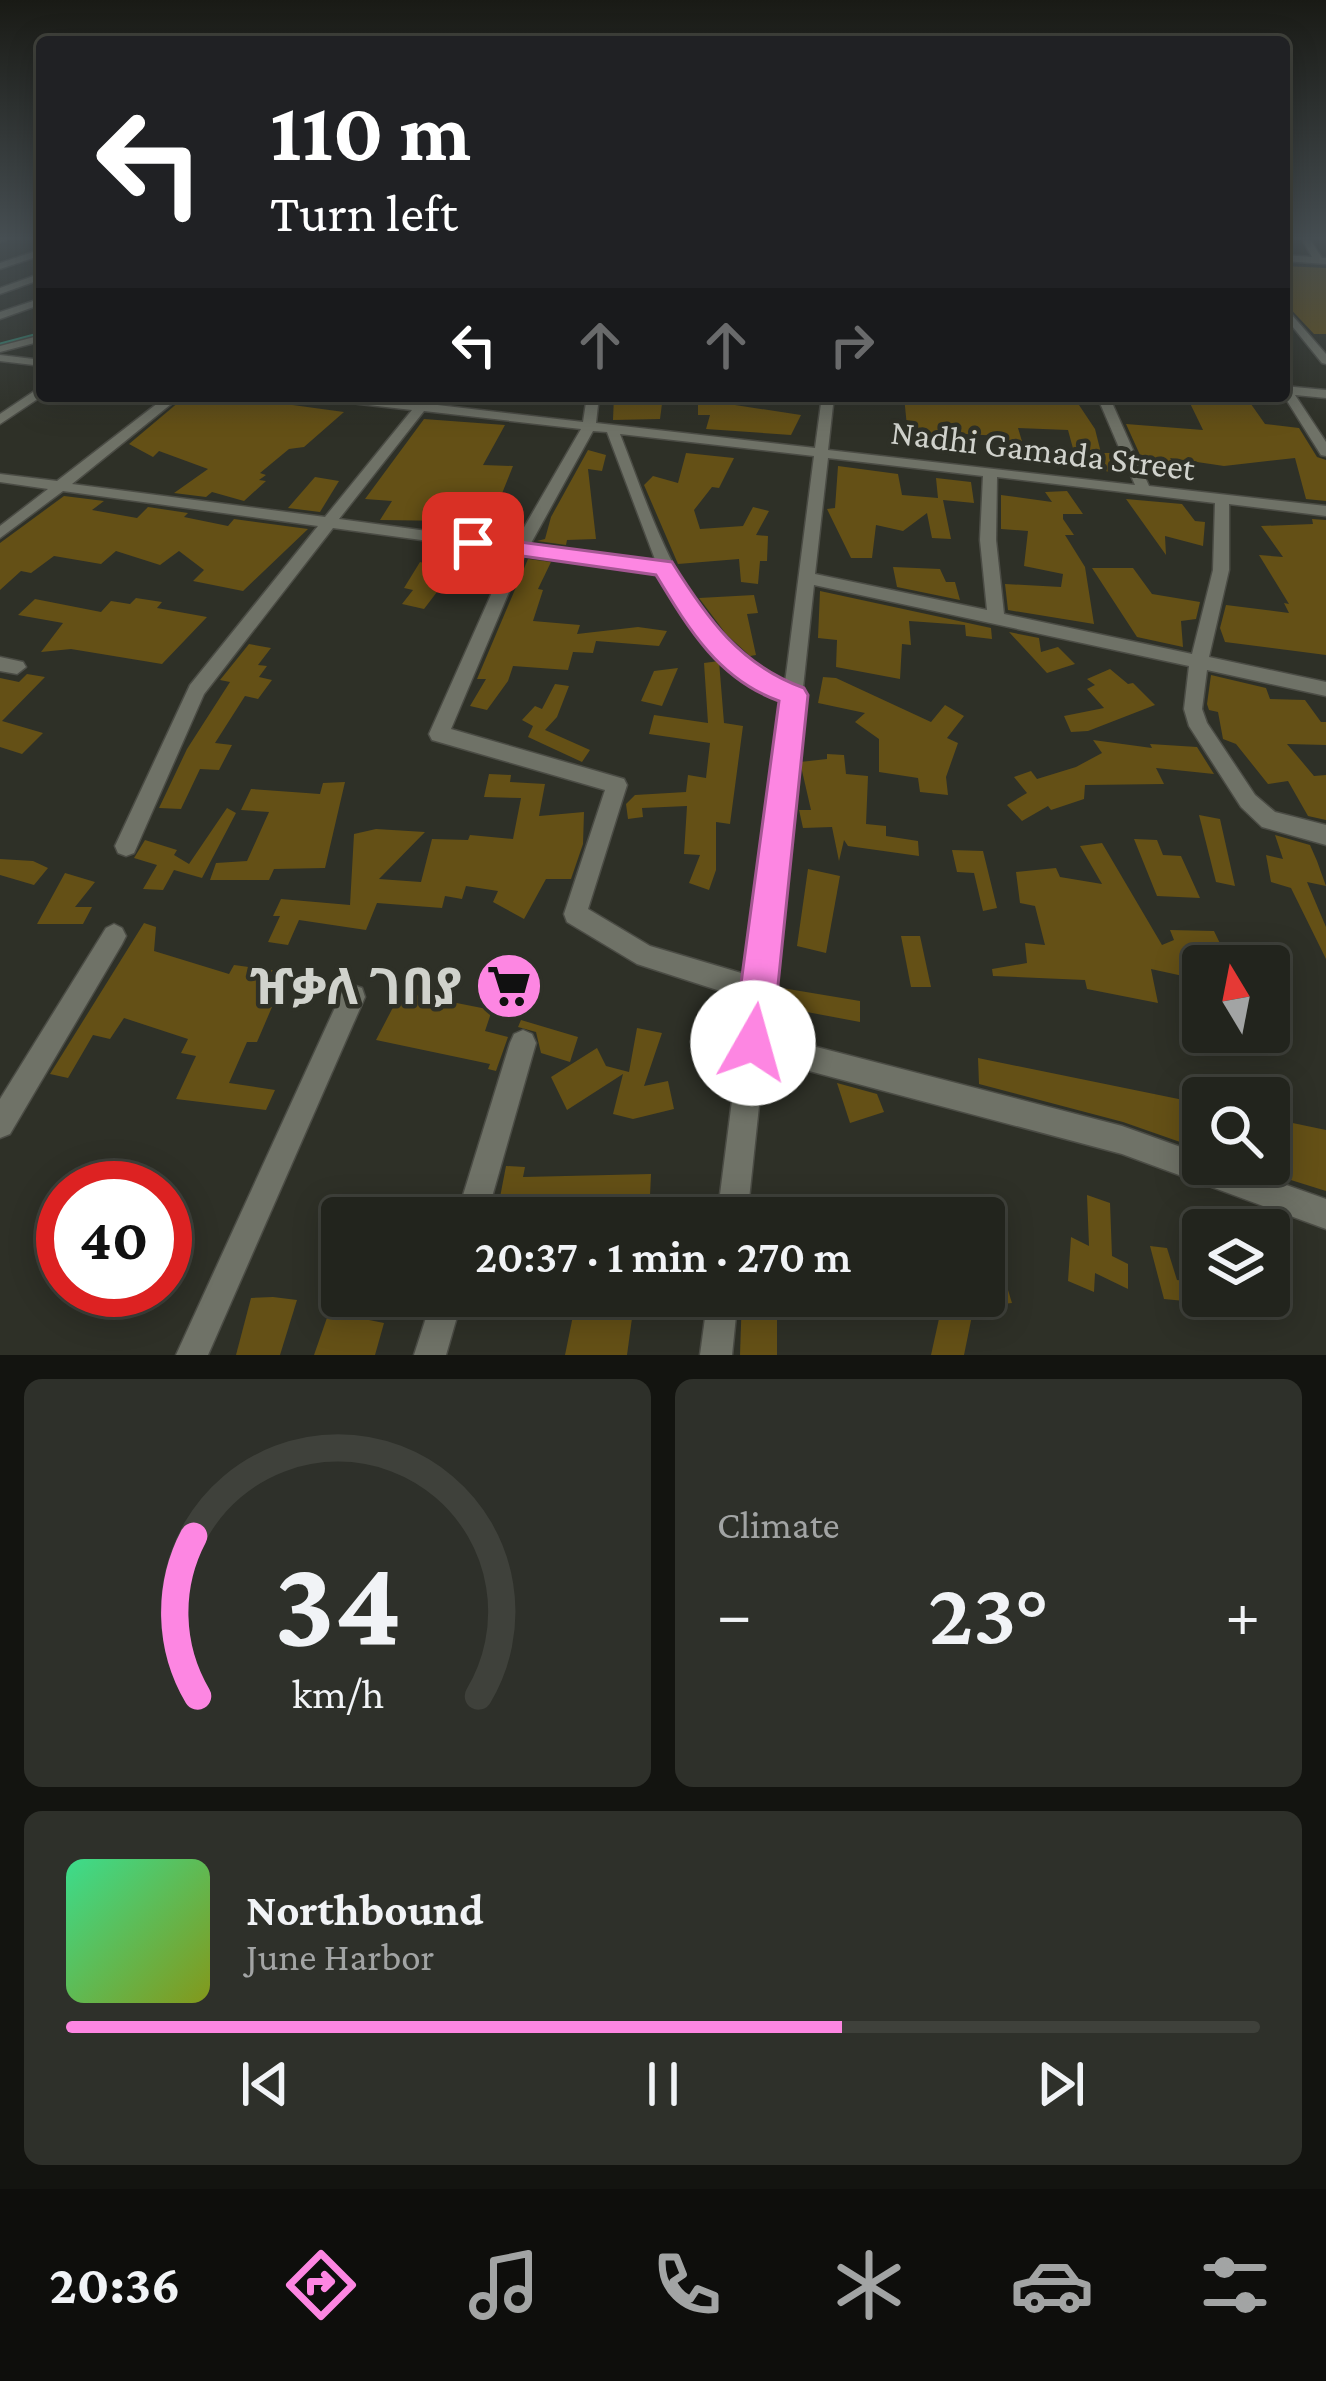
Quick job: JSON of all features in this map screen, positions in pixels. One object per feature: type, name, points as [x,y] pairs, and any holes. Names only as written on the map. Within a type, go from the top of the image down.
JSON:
[{"type":"street","points":[[0,316],[36,303]]},
{"type":"street","points":[[1290,316],[1326,361]]},
{"type":"street","points":[[1290,339],[1310,341]]},
{"type":"street","points":[[2,359],[36,341]]},
{"type":"street","points":[[2,359],[36,363]]},
{"type":"street","points":[[1290,390],[1326,394]]},
{"type":"street","points":[[0,420],[36,394]]},
{"type":"street","points":[[1290,398],[1326,452]]},
{"type":"street","points":[[0,533],[168,402]]},
{"type":"street","points":[[126,846],[196,690],[426,402]]},
{"type":"street","name":"Nadhi Gamada Street","points":[[426,402],[612,429],[1326,511]]},
{"type":"street","points":[[592,402],[589,426],[519,550],[439,734],[617,785],[574,914],[644,956],[759,991]]},
{"type":"street","points":[[735,1197],[828,402]]},
{"type":"street","points":[[1106,402],[1144,490]]},
{"type":"street","points":[[612,429],[664,568],[690,612],[736,667],[794,695]]},
{"type":"street","points":[[990,472],[988,540],[996,616]]},
{"type":"street","points":[[0,478],[664,568]]},
{"type":"street","points":[[1222,499],[1221,570],[1193,709],[1199,726],[1248,800],[1269,820],[1326,835]]},
{"type":"street","points":[[808,578],[1326,689]]},
{"type":"street","points":[[0,1124],[114,937]]},
{"type":"street","points":[[192,1355],[353,997]]},
{"type":"street","points":[[477,1197],[523,1043]]},
{"type":"street","points":[[753,1043],[1122,1140],[1326,1214]]},
{"type":"street","points":[[430,1355],[442,1317]]},
{"type":"street","points":[[716,1355],[721,1317]]},
{"type":"building","points":[[1290,299],[1326,299],[1326,334],[1314,334],[1290,308]]},
{"type":"building","points":[[179,402],[271,402],[344,412],[304,447],[289,449],[260,473],[266,475],[259,480],[266,481],[244,501],[212,492],[206,497],[174,493],[208,469],[159,451],[153,457],[129,444]]},
{"type":"building","points":[[614,402],[662,402],[660,419],[613,420]]},
{"type":"building","points":[[698,402],[723,402],[801,415],[791,435],[706,429],[710,415],[698,415]]},
{"type":"building","points":[[905,402],[1077,402],[1095,429],[1101,453],[1117,453],[1125,474],[1078,467],[1068,430],[1018,428],[1027,458],[1009,456],[1001,436],[947,433],[946,452],[909,447]]},
{"type":"building","points":[[1189,402],[1250,402],[1265,424],[1299,428],[1317,457],[1326,460],[1326,501],[1306,499],[1295,458],[1224,466],[1170,458],[1182,474],[1169,473],[1172,480],[1150,477],[1126,424],[1203,430]]},
{"type":"building","points":[[424,419],[505,425],[483,465],[513,466],[497,506],[460,503],[451,521],[380,520],[392,501],[365,499]]},
{"type":"building","points":[[588,450],[606,455],[602,471],[588,469],[596,539],[567,540],[566,545],[537,541],[545,539],[551,517]]},
{"type":"building","points":[[686,453],[734,458],[719,488],[712,487],[694,510],[700,529],[743,526],[753,507],[769,511],[756,535],[768,536],[767,561],[760,561],[758,584],[741,582],[739,559],[678,564],[644,485],[653,476],[678,483]]},
{"type":"building","points":[[838,466],[898,474],[902,495],[938,498],[936,478],[971,482],[974,503],[943,500],[951,539],[932,538],[927,513],[903,531],[876,525],[872,558],[851,558],[827,509],[835,508]]},
{"type":"building","points":[[315,477],[339,481],[320,512],[288,508]]},
{"type":"building","points":[[1067,491],[1083,514],[1063,514],[1063,519],[1074,535],[1065,535],[1085,567],[1094,624],[1008,610],[1005,584],[1061,587],[1063,574],[1024,566],[1028,531],[1001,529],[1001,495],[1052,502],[1045,492]]},
{"type":"building","points":[[64,496],[104,501],[92,510],[137,518],[148,507],[228,526],[234,519],[308,529],[243,591],[193,581],[204,570],[179,551],[160,565],[116,551],[101,564],[54,556],[31,573],[21,571],[0,590],[0,543]]},
{"type":"building","points":[[1126,499],[1182,504],[1195,521],[1205,522],[1203,546],[1165,536],[1166,555]]},
{"type":"building","points":[[1312,519],[1326,520],[1326,655],[1225,642],[1220,628],[1226,605],[1289,613],[1284,603],[1289,604],[1259,555],[1283,557],[1261,526],[1313,524]]},
{"type":"building","points":[[528,559],[551,562],[538,589],[543,590],[533,621],[580,625],[577,634],[638,627],[667,631],[659,646],[596,641],[593,653],[573,652],[568,670],[513,666],[487,710],[470,706],[486,679],[477,679]]},
{"type":"building","points":[[420,562],[453,571],[424,609],[402,604],[413,590],[404,588]]},
{"type":"building","points":[[893,567],[940,569],[946,582],[955,582],[960,600],[897,587]]},
{"type":"building","points":[[1092,568],[1133,568],[1152,594],[1200,602],[1196,619],[1181,621],[1183,647],[1137,637]]},
{"type":"building","points":[[820,591],[991,628],[992,639],[966,636],[965,625],[909,621],[911,645],[902,644],[900,679],[836,667],[837,640],[818,638]]},
{"type":"building","points":[[754,595],[758,613],[747,614],[756,655],[750,656],[699,598]]},
{"type":"building","points":[[136,598],[162,602],[157,608],[207,617],[162,664],[71,649],[41,652],[63,623],[18,615],[35,599],[101,612],[111,601],[130,604]]},
{"type":"building","points":[[1009,632],[1039,638],[1041,652],[1058,647],[1075,664],[1047,673]]},
{"type":"building","points":[[249,644],[271,648],[258,665],[267,666],[259,677],[272,680],[258,699],[245,696],[215,743],[232,745],[219,770],[200,769],[181,809],[159,808],[187,749],[230,682],[220,680]]},
{"type":"building","points":[[719,661],[724,723],[743,726],[730,824],[716,822],[716,870],[709,890],[689,883],[700,855],[684,854],[687,806],[642,808],[643,817],[628,819],[626,804],[635,795],[686,792],[688,775],[706,778],[710,743],[649,734],[654,715],[708,723],[704,663]]},
{"type":"building","points":[[678,668],[662,706],[641,701],[654,671]]},
{"type":"building","points":[[1110,669],[1155,705],[1088,731],[1071,732],[1064,716],[1104,708],[1087,689],[1095,685],[1087,679]]},
{"type":"building","points":[[27,674],[45,677],[2,721],[43,733],[22,754],[0,747],[0,678],[19,682]]},
{"type":"building","points":[[1211,675],[1266,688],[1270,699],[1305,700],[1321,722],[1326,722],[1326,745],[1287,744],[1314,776],[1326,775],[1326,820],[1308,816],[1288,781],[1268,784],[1236,744],[1223,739],[1218,712],[1209,710],[1207,704]]},
{"type":"building","points":[[823,677],[836,678],[931,722],[945,705],[964,716],[947,738],[958,743],[946,777],[948,795],[920,792],[918,778],[879,772],[879,739],[855,722],[865,713],[818,703]]},
{"type":"building","points":[[555,684],[569,686],[557,717],[545,730],[590,750],[582,762],[528,737],[533,726],[522,720],[535,706],[542,709]]},
{"type":"building","points":[[1093,740],[1152,748],[1150,744],[1197,747],[1214,774],[1156,768],[1164,784],[1085,785],[1084,799],[1051,810],[1048,806],[1022,821],[1007,805],[1027,793],[1014,777],[1031,771],[1037,779],[1076,767],[1102,753]]},
{"type":"building","points":[[827,754],[844,755],[846,774],[868,776],[866,824],[886,826],[886,836],[918,841],[919,856],[848,846],[844,840],[839,861],[832,827],[803,828],[799,810],[811,810],[800,762],[827,759]]},
{"type":"building","points":[[489,774],[511,775],[510,782],[545,784],[539,816],[584,812],[583,844],[571,879],[546,879],[524,919],[493,902],[498,891],[466,886],[462,899],[445,896],[442,908],[377,903],[366,930],[299,920],[288,945],[268,942],[280,916],[273,916],[281,899],[350,905],[354,834],[376,829],[425,832],[379,879],[421,882],[432,839],[468,840],[470,835],[513,839],[521,798],[484,797]]},
{"type":"building","points":[[345,782],[325,868],[274,869],[269,880],[210,880],[216,863],[247,861],[269,812],[241,810],[251,789],[320,794],[323,783]]},
{"type":"building","points":[[227,808],[236,813],[202,878],[174,870],[163,890],[143,889],[157,865],[134,858],[145,840],[177,850],[174,855],[189,864]]},
{"type":"building","points":[[1199,815],[1220,819],[1235,886],[1216,882]]},
{"type":"building","points":[[1275,835],[1310,845],[1317,861],[1326,886],[1307,882],[1326,927],[1326,959],[1291,888],[1271,882],[1266,855],[1283,859]]},
{"type":"building","points":[[1134,839],[1157,840],[1163,855],[1181,856],[1200,898],[1157,896]]},
{"type":"building","points":[[1102,843],[1162,945],[1174,940],[1170,930],[1214,931],[1221,945],[1182,945],[1182,976],[1151,969],[1158,1003],[1087,989],[1085,980],[993,976],[992,969],[1027,963],[1025,943],[1045,945],[1035,906],[1020,903],[1016,872],[1056,868],[1060,877],[1102,884],[1080,846]]},
{"type":"building","points":[[952,850],[983,851],[997,908],[983,911],[974,873],[957,872]]},
{"type":"building","points":[[0,859],[33,861],[48,868],[34,885],[0,875]]},
{"type":"building","points":[[808,869],[840,876],[826,953],[797,946]]},
{"type":"building","points":[[65,873],[95,882],[75,907],[92,907],[83,924],[37,924]]},
{"type":"building","points":[[144,923],[156,927],[154,951],[229,974],[234,965],[287,972],[257,1042],[247,1042],[229,1083],[275,1090],[266,1110],[176,1099],[196,1056],[181,1053],[188,1039],[124,1018],[110,1039],[93,1035],[68,1078],[50,1074]]},
{"type":"building","points":[[901,936],[920,936],[931,987],[911,987]]},
{"type":"building","points":[[776,987],[860,1001],[860,1022],[775,1006]]},
{"type":"building","points":[[401,992],[492,1010],[485,1031],[508,1037],[496,1071],[488,1069],[490,1064],[376,1040]]},
{"type":"building","points":[[521,1020],[578,1037],[570,1062],[541,1053],[536,1032],[518,1027]]},
{"type":"building","points":[[637,1028],[662,1033],[644,1086],[668,1081],[674,1109],[633,1119],[613,1114],[623,1074],[567,1110],[551,1077],[597,1048],[606,1066],[629,1072]]},
{"type":"building","points":[[978,1058],[1182,1100],[1182,1143],[1123,1122],[979,1084]]},
{"type":"building","points":[[837,1083],[877,1094],[884,1112],[850,1123]]},
{"type":"building","points":[[1290,1122],[1326,1130],[1326,1191],[1290,1180]]},
{"type":"building","points":[[506,1166],[525,1167],[523,1177],[651,1174],[650,1197],[500,1197]]},
{"type":"building","points":[[1087,1195],[1110,1203],[1112,1256],[1128,1264],[1128,1289],[1095,1273],[1094,1292],[1068,1281],[1071,1237],[1089,1246]]},
{"type":"building","points":[[1150,1246],[1167,1248],[1177,1280],[1182,1281],[1182,1301],[1164,1299]]},
{"type":"building","points":[[251,1298],[297,1300],[280,1355],[236,1355]]},
{"type":"building","points":[[327,1317],[384,1323],[375,1355],[314,1355]]},
{"type":"building","points":[[573,1317],[632,1317],[627,1355],[565,1355]]},
{"type":"building","points":[[741,1317],[777,1317],[777,1355],[740,1355]]},
{"type":"building","points":[[939,1317],[972,1317],[964,1355],[931,1355]]},
{"type":"waterway","points":[[0,344],[36,335]]},
{"type":"place","name":"ዠቃለ ገበያ","points":[[509,986]]},
{"type":"route","points":[[473,543],[664,568],[690,612],[736,667],[794,695],[753,1043]]}]
